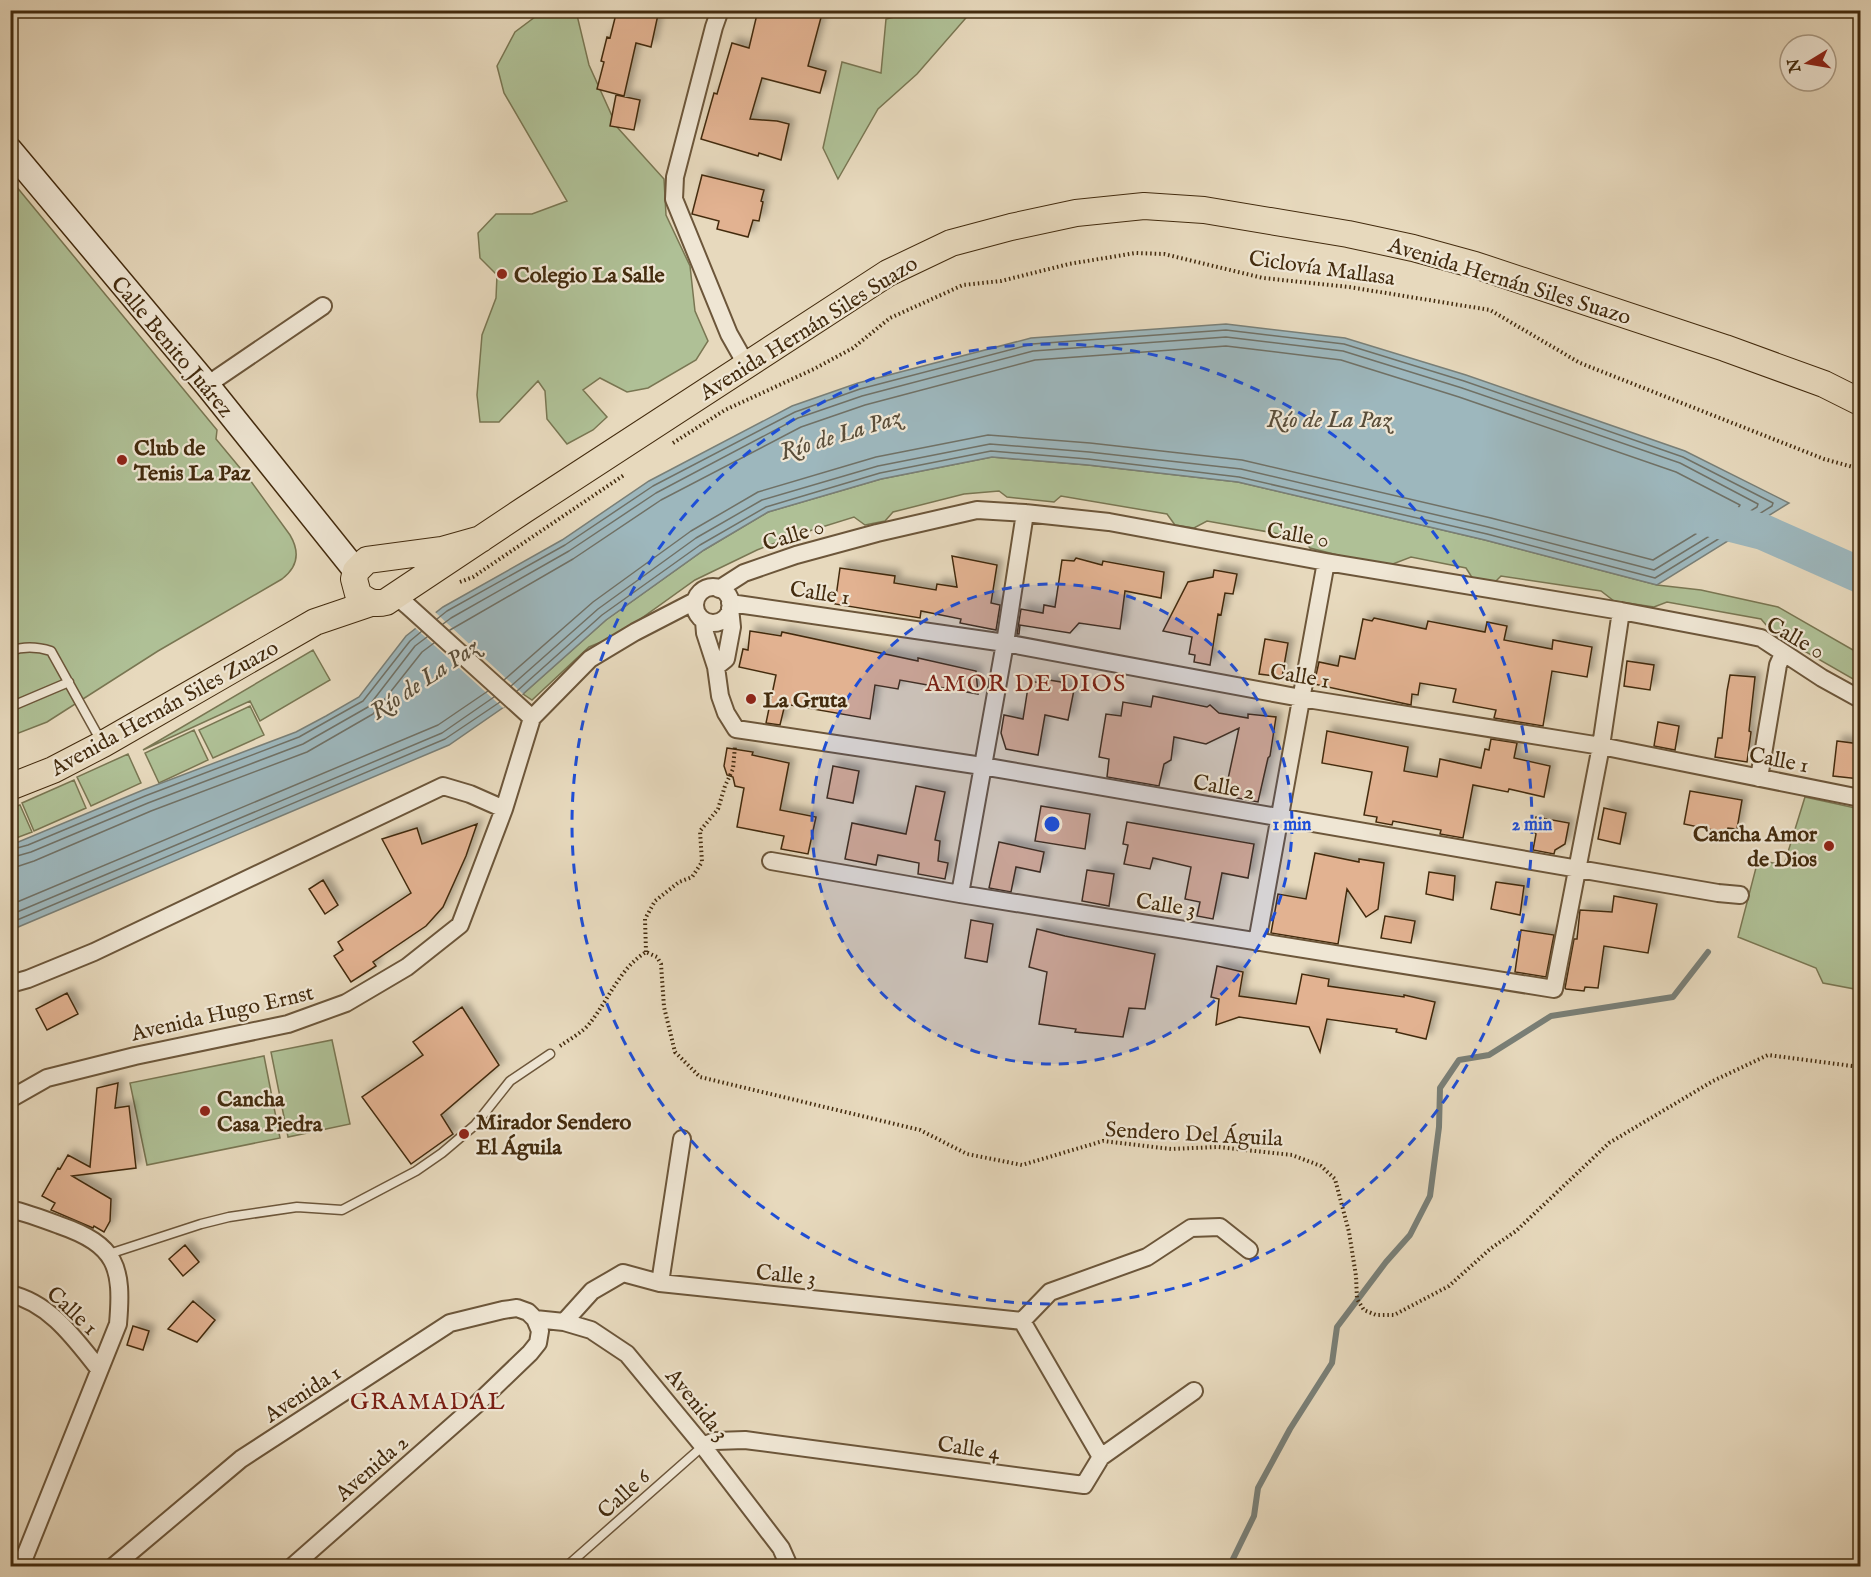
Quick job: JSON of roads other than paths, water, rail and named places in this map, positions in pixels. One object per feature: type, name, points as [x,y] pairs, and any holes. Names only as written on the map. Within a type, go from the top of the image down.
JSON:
[{"type":"main road","name":"Calle Benito Juárez","points":[[10,150],[207,385],[355,575]]},
{"type":"main road","name":"Avenida Hernán Siles Suazo","points":[[371,603],[404,603],[481,539],[888,273],[951,243],[1076,213],[1144,206],[1204,210],[1348,234],[1423,251],[1475,265],[1725,348],[1824,384],[1860,402]]},
{"type":"main road","name":"Avenida Hernán Siles Suazo","points":[[380,558],[442,550],[481,539]]},
{"type":"main road","name":"Avenida Hernán Siles Zuazo","points":[[315,622],[367,560],[380,558]]},
{"type":"main road","points":[[380,558],[392,563],[399,574],[399,587],[404,603]]},
{"type":"main road","points":[[355,575],[358,594],[371,603]]},
{"type":"main road","name":"Avenida Hernán Siles Zuazo","points":[[10,787],[53,770],[103,744],[315,622],[371,603]]},
{"type":"street","points":[[720,10],[675,177],[674,199],[729,334],[746,364]]},
{"type":"street","points":[[207,385],[323,306]]},
{"type":"street","name":"Calle 0","points":[[719,589],[744,573],[796,555],[877,533],[977,510],[1024,513],[1109,522],[1326,562],[1621,611],[1761,638],[1783,654],[1860,699]]},
{"type":"street","points":[[960,894],[1005,643],[1024,513]]},
{"type":"street","points":[[1257,942],[1326,562]]},
{"type":"street","points":[[707,588],[719,589],[728,597],[730,605],[732,627],[726,659],[716,667],[700,613],[702,591],[707,588]]},
{"type":"street","points":[[404,603],[532,718],[590,659],[635,632],[671,614],[700,613],[715,623],[725,618],[730,605]]},
{"type":"street","name":"Calle 1","points":[[730,605],[1005,643],[1301,698],[1601,746],[1860,798]]},
{"type":"street","points":[[1576,869],[1601,746],[1621,611]]},
{"type":"street","points":[[1760,778],[1778,665],[1783,654]]},
{"type":"street","name":"Calle 2","points":[[716,667],[720,696],[726,713],[736,729],[982,766],[1576,869],[1740,895]]},
{"type":"street","name":"Avenida Hugo Ernst","points":[[10,1099],[47,1078],[135,1056],[288,1024],[346,1003],[407,967],[460,925],[504,809],[532,718]]},
{"type":"street","points":[[10,984],[94,952],[443,786],[470,794],[504,809]]},
{"type":"street","name":"Calle 3","points":[[771,861],[960,894],[1554,990],[1576,869]]},
{"type":"street","points":[[660,1283],[682,1139]]},
{"type":"street","points":[[10,1209],[70,1229],[101,1245],[109,1254],[118,1275],[120,1296],[118,1324],[21,1566]]},
{"type":"street","points":[[1101,1457],[1022,1321],[1050,1292],[1147,1257],[1191,1228],[1220,1227],[1249,1250]]},
{"type":"street","name":"Calle 3","points":[[564,1322],[592,1291],[623,1273],[660,1283],[1022,1321]]},
{"type":"street","name":"Calle 1","points":[[10,1294],[27,1298],[48,1313],[71,1334],[99,1369]]},
{"type":"street","name":"Avenida 1","points":[[114,1566],[241,1459],[450,1323],[517,1308],[528,1312],[535,1319]]},
{"type":"street","name":"Avenida 3","points":[[535,1319],[564,1322],[591,1330],[627,1354],[703,1446],[781,1548],[789,1566]]},
{"type":"street","name":"Avenida 2","points":[[294,1566],[477,1404],[530,1353],[538,1342],[540,1331],[535,1319]]},
{"type":"street","name":"Calle 4","points":[[703,1446],[715,1441],[746,1440],[1084,1485],[1101,1457],[1194,1390]]},
{"type":"lane","points":[[10,651],[26,647],[51,651],[103,744]]},
{"type":"lane","points":[[10,707],[69,682]]},
{"type":"lane","points":[[109,1254],[229,1217],[297,1207],[342,1210],[417,1171],[442,1153],[475,1125],[510,1081],[550,1054]]},
{"type":"lane","name":"Calle 6","points":[[567,1566],[703,1446]]},
{"type":"water","name":"Río de La Paz","points":[[1226,324],[1345,338],[1466,375],[1685,451],[1789,503],[1657,585],[1485,540],[1238,482],[992,457],[881,479],[768,512],[704,550],[606,620],[523,694],[449,745],[11,930],[11,845],[143,790],[296,732],[326,716],[359,697],[406,636],[443,607],[562,540],[649,481],[792,406],[858,383],[1031,338]]},
{"type":"waterway","name":"Río de La Paz","points":[[1700,516],[1763,532],[1860,575]]},
{"type":"waterway","points":[[1232,1566],[1232,1561],[1254,1516],[1258,1488],[1290,1429],[1332,1363],[1337,1327],[1386,1262],[1410,1235],[1430,1196],[1439,1127],[1440,1088],[1459,1060],[1489,1055],[1551,1016],[1673,997],[1708,952]]},
{"type":"place","name":"Colegio La Salle","points":[[502,274]]},
{"type":"place","name":"Club de Tenis La Paz","points":[[122,460]]},
{"type":"place","name":"La Gruta","points":[[751,699]]},
{"type":"place","name":"Cancha Amor de Dios","points":[[1829,846]]},
{"type":"place","name":"Cancha Casa Piedra","points":[[205,1111]]},
{"type":"place","name":"Mirador Sendero El Águila","points":[[464,1134]]},
{"type":"district","name":"AMOR DE DIOS","points":[[1026,683]]},
{"type":"district","name":"GRAMADAL","points":[[428,1401]]}]
